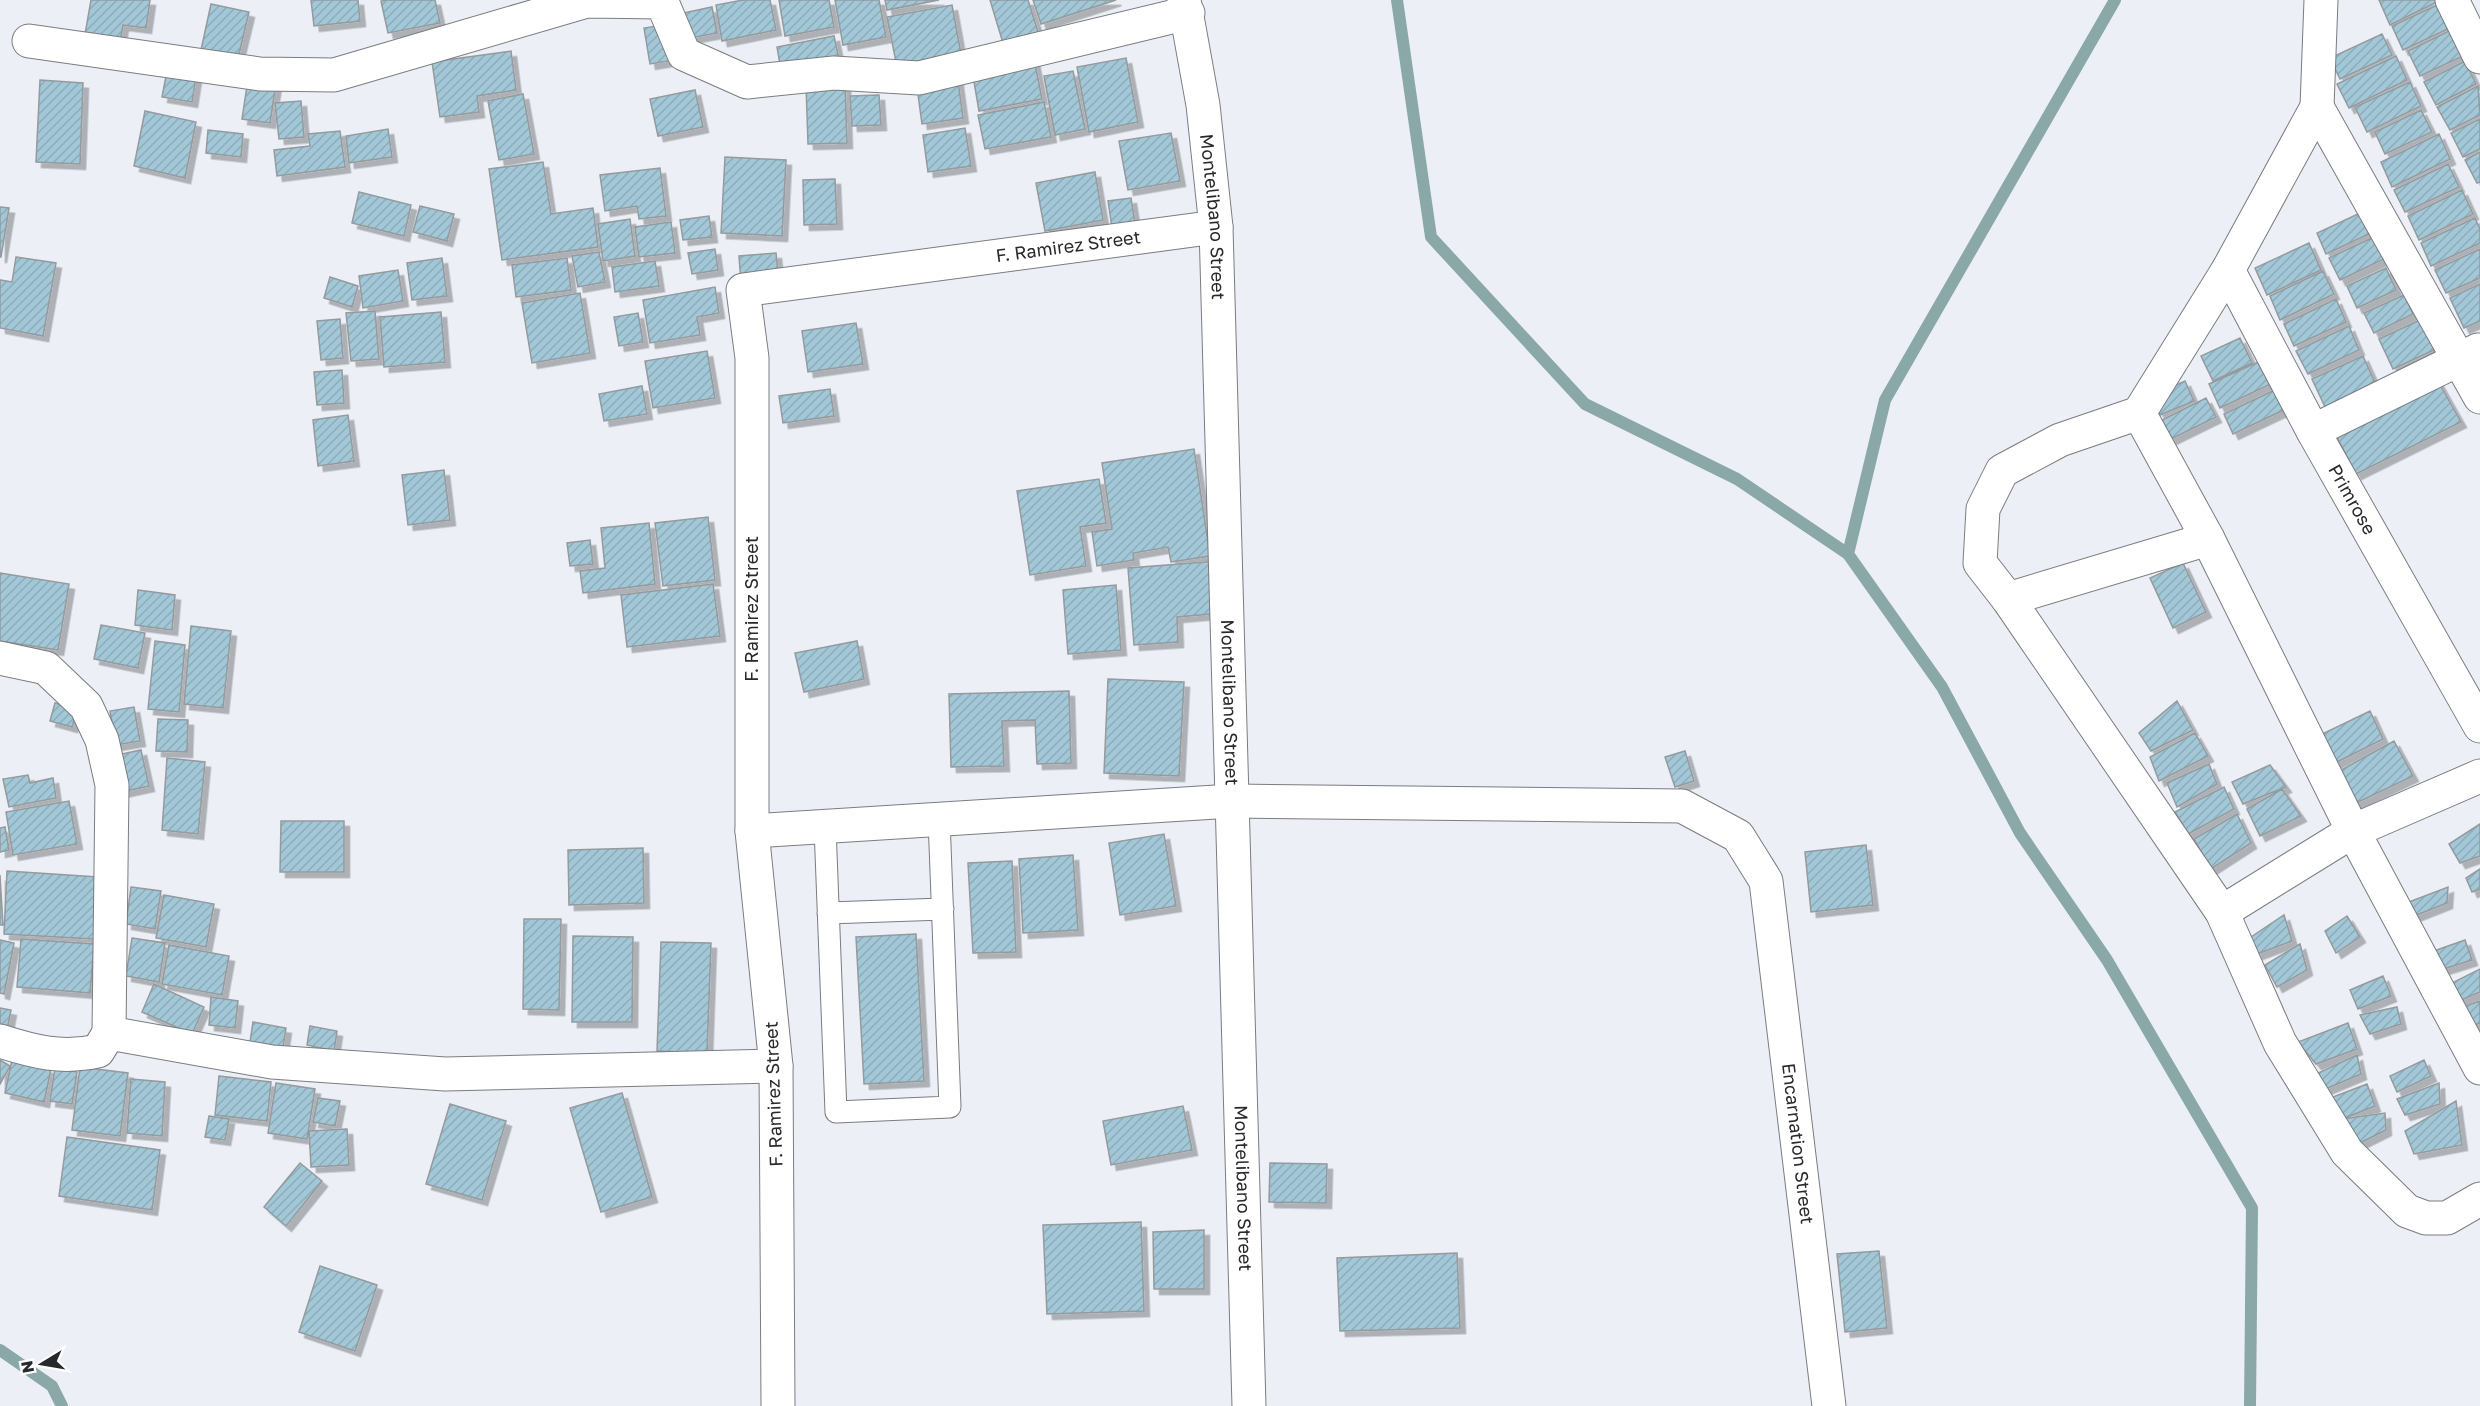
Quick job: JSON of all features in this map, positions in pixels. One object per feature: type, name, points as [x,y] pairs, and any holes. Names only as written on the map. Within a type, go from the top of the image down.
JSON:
[{"type":"street","points":[[2321,0],[2317,107],[2228,270],[2139,413],[2060,440],[2002,471],[1983,509],[1980,563],[2008,599],[2222,912],[2280,1043],[2347,1152],[2407,1210],[2426,1218],[2447,1218],[2480,1199]]},
{"type":"street","points":[[2452,0],[2480,57]]},
{"type":"street","points":[[29,41],[260,74],[334,75],[587,1],[662,2],[684,54],[747,82],[834,74],[919,78],[1186,7]]},
{"type":"street","name":"Montelibano Street","points":[[1186,7],[1203,105],[1216,226],[1249,1406]]},
{"type":"street","points":[[2317,107],[2470,355],[2480,397]]},
{"type":"street","name":"F. Ramirez Street","points":[[778,1406],[776,1066],[752,831],[752,358],[742,291],[1216,226]]},
{"type":"street","name":"Primrose","points":[[2228,270],[2313,431],[2480,726]]},
{"type":"street","points":[[2313,431],[2470,355]]},
{"type":"street","points":[[2139,413],[2208,539],[2353,831],[2480,1068]]},
{"type":"street","points":[[2008,599],[2208,539]]},
{"type":"street","points":[[0,658],[45,668],[86,706],[102,740],[112,785],[109,1033],[98,1051],[80,1055],[38,1053],[0,1041]]},
{"type":"street","points":[[2222,912],[2353,831],[2480,776]]},
{"type":"street","points":[[752,831],[1232,801]]},
{"type":"street","name":"Encarnation Street","points":[[1232,801],[1682,806],[1738,836],[1766,881],[1829,1406]]},
{"type":"street","points":[[109,1033],[272,1062],[445,1074],[776,1066]]},
{"type":"lane","points":[[825,826],[836,1112],[950,1107],[939,819]]},
{"type":"lane","points":[[828,913],[943,909]]},
{"type":"building","points":[[91,0],[150,0],[146,28],[123,25],[118,52],[83,46]]},
{"type":"building","points":[[311,0],[358,0],[360,21],[314,26]]},
{"type":"building","points":[[435,0],[440,23],[388,33],[381,1]]},
{"type":"building","points":[[743,0],[770,0],[776,30],[722,41],[716,5]]},
{"type":"building","points":[[779,0],[829,0],[834,27],[785,36]]},
{"type":"building","points":[[835,0],[879,0],[886,37],[843,45]]},
{"type":"building","points":[[885,0],[939,0],[887,10]]},
{"type":"building","points":[[990,0],[1028,0],[1038,32],[1003,43]]},
{"type":"building","points":[[1033,0],[1116,0],[1041,24]]},
{"type":"building","points":[[2379,0],[2437,0],[2437,2],[2390,25]]},
{"type":"building","points":[[211,4],[249,12],[238,58],[201,50]]},
{"type":"building","points":[[952,5],[961,54],[897,67],[887,17]]},
{"type":"building","points":[[2437,5],[2448,29],[2403,50],[2392,26]]},
{"type":"building","points":[[712,7],[717,33],[679,40],[674,15]]},
{"type":"building","points":[[668,24],[674,60],[650,64],[644,28]]},
{"type":"building","points":[[2451,30],[2463,56],[2420,76],[2408,51]]},
{"type":"building","points":[[2382,34],[2392,55],[2340,79],[2330,58]]},
{"type":"building","points":[[834,36],[840,64],[782,76],[777,47]]},
{"type":"building","points":[[511,51],[516,90],[477,96],[479,112],[440,117],[432,62]]},
{"type":"building","points":[[2396,56],[2407,80],[2349,108],[2337,84]]},
{"type":"building","points":[[1126,58],[1138,122],[1089,132],[1077,67]]},
{"type":"building","points":[[1034,59],[1042,99],[979,111],[972,70]]},
{"type":"building","points":[[2465,61],[2476,84],[2436,105],[2424,82]]},
{"type":"building","points":[[167,71],[196,77],[192,102],[162,97]]},
{"type":"building","points":[[1073,71],[1085,129],[1055,135],[1044,76]]},
{"type":"building","points":[[957,74],[963,118],[922,124],[916,80]]},
{"type":"building","points":[[248,79],[276,83],[270,123],[242,119]]},
{"type":"building","points":[[40,80],[83,83],[80,164],[36,162]]},
{"type":"building","points":[[2410,82],[2421,106],[2367,132],[2355,107]]},
{"type":"building","points":[[845,84],[847,143],[808,144],[806,85]]},
{"type":"building","points":[[2478,86],[2480,115],[2450,130],[2437,107]]},
{"type":"building","points":[[695,90],[703,127],[658,136],[650,99]]},
{"type":"building","points":[[523,94],[534,154],[499,160],[488,101]]},
{"type":"building","points":[[879,95],[881,125],[852,126],[850,96]]},
{"type":"building","points":[[301,101],[304,137],[279,139],[275,103]]},
{"type":"building","points":[[1044,102],[1051,137],[985,149],[978,115]]},
{"type":"building","points":[[2421,110],[2432,132],[2385,154],[2375,132]]},
{"type":"building","points":[[145,111],[196,122],[185,178],[134,166]]},
{"type":"building","points":[[2480,119],[2480,149],[2463,157],[2451,133]]},
{"type":"building","points":[[965,128],[971,166],[928,172],[923,135]]},
{"type":"building","points":[[388,129],[392,157],[349,163],[346,136]]},
{"type":"building","points":[[208,130],[243,134],[241,157],[206,153]]},
{"type":"building","points":[[340,131],[345,167],[277,176],[274,150],[310,146],[308,134]]},
{"type":"building","points":[[1171,133],[1180,181],[1128,190],[1119,141]]},
{"type":"building","points":[[2439,134],[2450,159],[2392,187],[2381,162]]},
{"type":"building","points":[[2480,152],[2480,182],[2477,183],[2465,160]]},
{"type":"building","points":[[725,157],[786,160],[782,236],[721,233]]},
{"type":"building","points":[[543,162],[551,214],[593,208],[598,247],[502,260],[489,169]]},
{"type":"building","points":[[2448,164],[2459,187],[2405,212],[2394,190]]},
{"type":"building","points":[[660,168],[666,216],[639,219],[637,206],[605,211],[600,175]]},
{"type":"building","points":[[1095,172],[1103,220],[1045,231],[1036,183]]},
{"type":"building","points":[[835,179],[837,224],[804,225],[803,180]]},
{"type":"building","points":[[2462,190],[2473,214],[2419,240],[2408,216]]},
{"type":"building","points":[[359,192],[411,205],[404,236],[352,223]]},
{"type":"building","points":[[1131,198],[1136,230],[1113,234],[1108,201]]},
{"type":"building","points":[[420,206],[454,214],[447,241],[413,232]]},
{"type":"building","points":[[0,207],[9,208],[1,257],[0,257]]},
{"type":"building","points":[[2360,213],[2369,234],[2326,254],[2317,233]]},
{"type":"building","points":[[709,216],[712,237],[683,240],[680,220]]},
{"type":"building","points":[[2475,218],[2480,229],[2480,243],[2431,266],[2421,243]]},
{"type":"building","points":[[630,219],[635,256],[603,261],[598,224]]},
{"type":"building","points":[[671,222],[675,253],[639,257],[635,227]]},
{"type":"building","points":[[2374,237],[2384,259],[2340,280],[2329,258]]},
{"type":"building","points":[[2309,243],[2321,270],[2267,295],[2255,268]]},
{"type":"building","points":[[715,249],[718,270],[692,274],[688,253]]},
{"type":"building","points":[[2480,249],[2480,278],[2446,293],[2435,270]]},
{"type":"building","points":[[599,252],[605,282],[578,287],[572,256]]},
{"type":"building","points":[[776,253],[779,281],[741,284],[739,256]]},
{"type":"building","points":[[16,257],[56,263],[43,336],[0,328],[0,280],[12,282]]},
{"type":"building","points":[[442,258],[447,296],[412,300],[407,263]]},
{"type":"building","points":[[567,258],[571,290],[516,297],[512,265]]},
{"type":"building","points":[[655,261],[659,286],[615,292],[612,267]]},
{"type":"building","points":[[2386,268],[2396,290],[2357,308],[2347,286]]},
{"type":"building","points":[[398,270],[403,301],[363,308],[359,276]]},
{"type":"building","points":[[2323,271],[2334,294],[2280,320],[2270,296]]},
{"type":"building","points":[[330,277],[358,286],[352,307],[324,298]]},
{"type":"building","points":[[2480,284],[2480,321],[2464,328],[2450,298]]},
{"type":"building","points":[[715,287],[719,313],[697,317],[700,335],[650,343],[643,300]]},
{"type":"building","points":[[580,293],[590,353],[532,363],[522,303]]},
{"type":"building","points":[[2404,295],[2413,314],[2374,333],[2364,313]]},
{"type":"building","points":[[2336,299],[2346,322],[2294,346],[2284,324]]},
{"type":"building","points":[[375,311],[379,359],[351,361],[346,313]]},
{"type":"building","points":[[441,312],[445,362],[384,367],[380,317]]},
{"type":"building","points":[[638,313],[643,342],[619,346],[614,317]]},
{"type":"building","points":[[340,319],[343,358],[321,360],[317,321]]},
{"type":"building","points":[[2422,319],[2436,349],[2393,369],[2379,339]]},
{"type":"building","points":[[856,323],[863,364],[808,372],[802,331]]},
{"type":"building","points":[[2349,326],[2359,350],[2308,374],[2296,351]]},
{"type":"building","points":[[2240,338],[2252,363],[2213,381],[2201,356]]},
{"type":"building","points":[[707,351],[715,398],[653,408],[645,361]]},
{"type":"building","points":[[2363,356],[2376,385],[2326,409],[2312,379]]},
{"type":"building","points":[[2265,359],[2275,382],[2220,408],[2209,384]]},
{"type":"building","points":[[342,370],[344,403],[317,405],[314,372]]},
{"type":"building","points":[[2185,381],[2194,401],[2160,415],[2151,396]]},
{"type":"building","points":[[2438,381],[2461,422],[2356,474],[2335,433]]},
{"type":"building","points":[[642,386],[647,414],[604,421],[599,394]]},
{"type":"building","points":[[2281,387],[2290,407],[2233,434],[2224,414]]},
{"type":"building","points":[[830,389],[834,416],[783,423],[779,396]]},
{"type":"building","points":[[2206,398],[2216,417],[2171,439],[2162,420]]},
{"type":"building","points":[[348,415],[354,461],[318,466],[313,420]]},
{"type":"building","points":[[1194,449],[1210,556],[1171,562],[1168,547],[1133,553],[1134,560],[1097,566],[1092,532],[1112,529],[1102,463]]},
{"type":"building","points":[[444,470],[450,520],[408,525],[402,475]]},
{"type":"building","points":[[1099,479],[1106,523],[1080,527],[1086,566],[1030,575],[1017,491]]},
{"type":"building","points":[[708,517],[715,580],[663,586],[655,523]]},
{"type":"building","points":[[649,523],[655,584],[583,593],[580,571],[605,568],[601,528]]},
{"type":"building","points":[[590,540],[593,564],[570,566],[567,543]]},
{"type":"building","points":[[1218,561],[1222,613],[1177,617],[1178,642],[1134,645],[1128,568]]},
{"type":"building","points":[[2183,563],[2206,612],[2173,628],[2150,578]]},
{"type":"building","points":[[0,573],[69,584],[58,650],[0,641]]},
{"type":"building","points":[[713,584],[720,636],[627,647],[621,595]]},
{"type":"building","points":[[1116,585],[1121,650],[1068,654],[1063,590]]},
{"type":"building","points":[[138,590],[175,595],[172,630],[135,625]]},
{"type":"building","points":[[101,625],[145,633],[138,668],[94,659]]},
{"type":"building","points":[[191,626],[231,631],[223,708],[184,704]]},
{"type":"building","points":[[155,641],[185,645],[179,712],[148,709]]},
{"type":"building","points":[[857,641],[864,679],[804,692],[795,653]]},
{"type":"building","points":[[1108,679],[1184,682],[1179,776],[1104,773]]},
{"type":"building","points":[[1069,691],[1071,763],[1037,764],[1035,720],[1002,721],[1004,766],[951,767],[949,694]]},
{"type":"building","points":[[2177,701],[2193,730],[2151,751],[2139,733]]},
{"type":"building","points":[[55,703],[77,709],[72,727],[50,721]]},
{"type":"building","points":[[134,707],[140,741],[116,745],[110,711]]},
{"type":"building","points":[[2370,711],[2383,739],[2333,764],[2318,736]]},
{"type":"building","points":[[158,719],[188,720],[187,752],[156,751]]},
{"type":"building","points":[[2195,733],[2208,756],[2159,781],[2150,757]]},
{"type":"building","points":[[2394,741],[2413,776],[2352,805],[2334,774]]},
{"type":"building","points":[[141,750],[149,786],[116,793],[108,757]]},
{"type":"building","points":[[1685,751],[1694,781],[1675,787],[1665,757]]},
{"type":"building","points":[[167,758],[205,762],[198,834],[162,830]]},
{"type":"building","points":[[2209,764],[2217,784],[2177,807],[2167,783]]},
{"type":"building","points":[[2270,765],[2286,787],[2243,804],[2232,782]]},
{"type":"building","points":[[28,775],[30,783],[53,778],[56,798],[9,807],[3,779]]},
{"type":"building","points":[[2224,787],[2234,809],[2188,834],[2175,812]]},
{"type":"building","points":[[2282,789],[2301,816],[2260,836],[2247,809]]},
{"type":"building","points":[[69,801],[77,844],[13,855],[6,812]]},
{"type":"building","points":[[2237,814],[2251,843],[2211,869],[2194,839]]},
{"type":"building","points":[[281,821],[344,821],[344,872],[280,872]]},
{"type":"building","points":[[2480,824],[2480,856],[2460,863],[2449,844]]},
{"type":"building","points":[[5,827],[9,850],[0,852],[0,828]]},
{"type":"building","points":[[1164,834],[1176,906],[1120,915],[1109,843]]},
{"type":"building","points":[[1866,845],[1873,905],[1811,912],[1805,852]]},
{"type":"building","points":[[643,848],[644,903],[569,905],[568,850]]},
{"type":"building","points":[[1073,855],[1078,930],[1023,933],[1019,859]]},
{"type":"building","points":[[1012,861],[1016,952],[973,953],[968,863]]},
{"type":"building","points":[[2480,869],[2480,889],[2472,892],[2466,878]]},
{"type":"building","points":[[7,871],[98,877],[94,939],[4,934]]},
{"type":"building","points":[[0,875],[3,925],[0,925]]},
{"type":"building","points":[[131,887],[161,891],[155,929],[126,924]]},
{"type":"building","points":[[2448,887],[2447,903],[2414,916],[2409,902]]},
{"type":"building","points":[[164,895],[214,904],[206,947],[156,938]]},
{"type":"building","points":[[2284,915],[2292,941],[2257,954],[2251,937]]},
{"type":"building","points":[[2347,916],[2360,937],[2336,953],[2325,931]]},
{"type":"building","points":[[524,919],[561,919],[559,1010],[523,1009]]},
{"type":"building","points":[[916,934],[924,1081],[864,1084],[856,937]]},
{"type":"building","points":[[573,936],[633,937],[632,1022],[572,1022]]},
{"type":"building","points":[[132,938],[165,943],[159,982],[126,976]]},
{"type":"building","points":[[21,939],[94,944],[90,993],[17,987]]},
{"type":"building","points":[[0,940],[14,943],[4,994],[0,993]]},
{"type":"building","points":[[2465,940],[2472,960],[2437,971],[2431,952]]},
{"type":"building","points":[[661,942],[711,943],[707,1053],[657,1051]]},
{"type":"building","points":[[2300,944],[2307,970],[2277,987],[2265,965]]},
{"type":"building","points":[[169,945],[229,956],[222,995],[162,984]]},
{"type":"building","points":[[2480,969],[2480,992],[2452,1004],[2444,987]]},
{"type":"building","points":[[2383,976],[2391,996],[2358,1009],[2350,990]]},
{"type":"building","points":[[154,984],[204,1007],[192,1034],[142,1012]]},
{"type":"building","points":[[211,997],[238,1001],[235,1028],[209,1025]]},
{"type":"building","points":[[2480,1001],[2480,1023],[2467,1028],[2460,1008]]},
{"type":"building","points":[[2397,1007],[2401,1024],[2370,1034],[2360,1015]]},
{"type":"building","points":[[0,1008],[11,1010],[7,1030],[0,1028]]},
{"type":"building","points":[[253,1022],[286,1028],[283,1047],[250,1042]]},
{"type":"building","points":[[2348,1023],[2357,1049],[2316,1064],[2298,1042]]},
{"type":"building","points":[[310,1026],[337,1031],[334,1051],[307,1045]]},
{"type":"building","points":[[2357,1055],[2361,1074],[2323,1090],[2316,1074]]},
{"type":"building","points":[[0,1060],[10,1066],[0,1084]]},
{"type":"building","points":[[12,1060],[51,1069],[44,1102],[5,1093]]},
{"type":"building","points":[[2424,1060],[2431,1076],[2397,1092],[2390,1076]]},
{"type":"building","points":[[80,1067],[128,1073],[120,1136],[72,1130]]},
{"type":"building","points":[[55,1068],[77,1072],[72,1104],[50,1101]]},
{"type":"building","points":[[219,1076],[271,1082],[267,1121],[215,1115]]},
{"type":"building","points":[[131,1079],[165,1082],[162,1136],[127,1133]]},
{"type":"building","points":[[276,1083],[315,1089],[307,1139],[268,1133]]},
{"type":"building","points":[[2439,1083],[2440,1104],[2405,1115],[2397,1099]]},
{"type":"building","points":[[2367,1084],[2375,1106],[2342,1119],[2325,1100]]},
{"type":"building","points":[[622,1093],[652,1197],[601,1212],[570,1108]]},
{"type":"building","points":[[318,1098],[340,1101],[335,1126],[313,1122]]},
{"type":"building","points":[[2456,1101],[2462,1145],[2414,1154],[2405,1131]]},
{"type":"building","points":[[450,1104],[506,1121],[482,1200],[426,1184]]},
{"type":"building","points":[[1183,1106],[1192,1150],[1111,1165],[1103,1121]]},
{"type":"building","points":[[2385,1113],[2386,1130],[2356,1145],[2342,1119]]},
{"type":"building","points":[[209,1116],[229,1119],[225,1140],[205,1137]]},
{"type":"building","points":[[347,1129],[349,1165],[311,1167],[309,1131]]},
{"type":"building","points":[[67,1137],[160,1150],[152,1210],[59,1196]]},
{"type":"building","points":[[300,1163],[322,1181],[286,1226],[264,1207]]},
{"type":"building","points":[[1270,1163],[1327,1164],[1326,1203],[1269,1202]]},
{"type":"building","points":[[1141,1222],[1144,1311],[1047,1314],[1043,1225]]},
{"type":"building","points":[[1204,1230],[1204,1289],[1154,1289],[1153,1232]]},
{"type":"building","points":[[1879,1251],[1887,1328],[1845,1332],[1837,1254]]},
{"type":"building","points":[[1457,1253],[1460,1328],[1340,1331],[1337,1258]]},
{"type":"building","points":[[320,1266],[377,1285],[355,1351],[299,1332]]},
{"type":"waterway","points":[[1397,0],[1431,237],[1585,404],[1737,479],[1848,554],[1942,687],[2020,833],[2107,960],[2252,1208],[2250,1406]]},
{"type":"waterway","points":[[1848,554],[1885,400],[2115,0]]},
{"type":"waterway","points":[[0,1350],[52,1386],[62,1406]]}]
